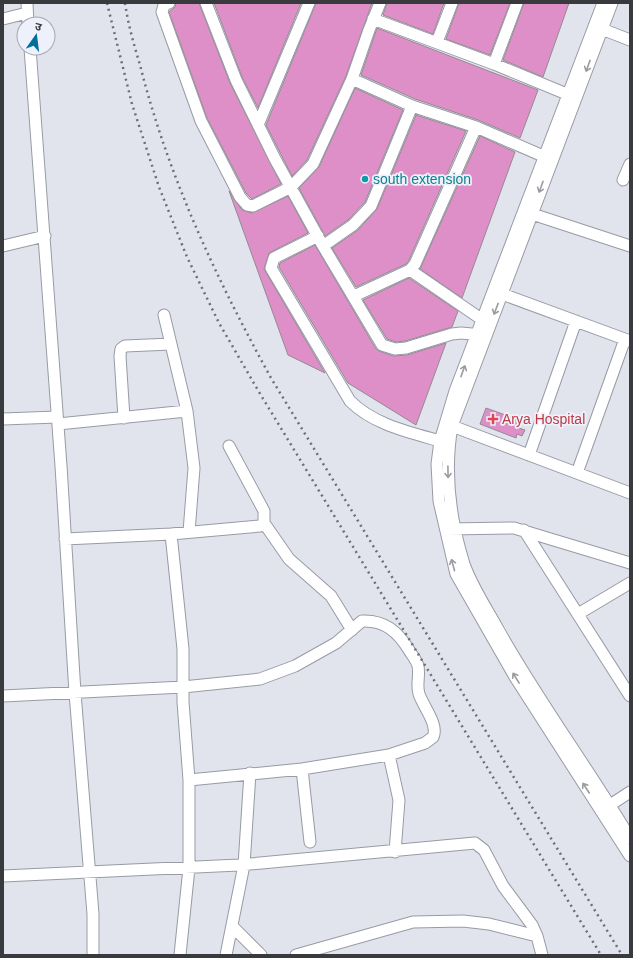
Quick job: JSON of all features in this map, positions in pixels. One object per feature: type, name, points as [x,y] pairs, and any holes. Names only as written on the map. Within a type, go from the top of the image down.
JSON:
[{"type":"street","points":[[169,3],[164,5],[162,12],[173,47],[206,133],[240,197],[247,205],[252,206],[291,187],[313,164],[352,79],[373,19],[376,4]]},
{"type":"street","points":[[206,3],[236,80],[258,125],[321,241],[382,344],[388,348],[406,348],[452,334],[484,329]]},
{"type":"street","points":[[258,125],[309,3]]},
{"type":"street","points":[[437,42],[452,3]]},
{"type":"street","points":[[494,64],[517,3]]},
{"type":"street","points":[[603,3],[597,27],[484,329],[444,443],[438,483],[439,501],[471,581],[518,665],[605,808],[630,856]]},
{"type":"street","points":[[597,27],[612,3]]},
{"type":"street","points":[[3,19],[27,13]]},
{"type":"street","points":[[373,19],[494,64],[572,96]]},
{"type":"street","points":[[597,27],[630,40]]},
{"type":"street","points":[[31,56],[58,421],[75,693],[93,914],[93,955]]},
{"type":"street","points":[[352,79],[412,106],[476,127],[547,158]]},
{"type":"street","points":[[412,106],[371,206],[353,226],[321,241],[274,258],[271,263],[271,268],[350,401],[360,412],[385,424],[444,443]]},
{"type":"street","points":[[354,296],[410,270],[419,257],[476,127]]},
{"type":"street","points":[[623,180],[630,164]]},
{"type":"street","points":[[528,212],[630,246]]},
{"type":"street","points":[[444,443],[452,426],[484,329],[502,294],[528,212]]},
{"type":"street","points":[[3,246],[45,236]]},
{"type":"street","points":[[410,270],[484,329]]},
{"type":"street","points":[[502,294],[628,340],[577,473]]},
{"type":"street","points":[[164,315],[187,412],[194,474],[189,532]]},
{"type":"street","points":[[529,455],[576,321]]},
{"type":"street","points":[[124,418],[120,356],[121,349],[125,346],[171,344]]},
{"type":"street","points":[[3,419],[58,421],[124,418],[187,412]]},
{"type":"street","points":[[452,426],[577,473],[629,490]]},
{"type":"street","points":[[229,446],[264,511],[264,523],[289,559],[331,596],[352,630]]},
{"type":"street","points":[[65,539],[171,534],[247,528],[260,526],[264,523]]},
{"type":"street","points":[[450,529],[503,528],[524,530],[630,563]]},
{"type":"street","points":[[524,530],[630,696]]},
{"type":"street","points":[[171,534],[182,638],[183,687],[189,780],[189,868],[180,955]]},
{"type":"street","points":[[578,614],[630,583]]},
{"type":"street","points":[[3,696],[183,687],[260,679],[278,673],[336,643],[362,621],[368,621],[392,628],[402,638],[418,666],[417,682],[420,694],[434,728],[434,734],[425,743],[388,755],[302,769],[189,780]]},
{"type":"street","points":[[388,755],[399,800],[395,852]]},
{"type":"street","points":[[302,769],[310,842]]},
{"type":"street","points":[[226,955],[233,927],[244,865],[250,773]]},
{"type":"street","points":[[605,808],[630,792]]},
{"type":"street","points":[[605,808],[630,838]]},
{"type":"street","points":[[3,876],[244,865],[395,852],[471,842],[479,845],[484,850],[503,886],[532,925],[537,936],[542,955]]},
{"type":"street","points":[[296,955],[413,922],[470,922],[489,924],[537,936]]},
{"type":"street","points":[[233,927],[261,955]]},
{"type":"building","points":[[176,3],[199,3],[230,83],[281,184],[252,199],[246,193],[207,118],[169,12],[175,7]]},
{"type":"building","points":[[214,3],[301,3],[258,108],[242,77]]},
{"type":"building","points":[[316,3],[372,3],[346,76],[307,160],[292,176],[266,125]]},
{"type":"building","points":[[387,3],[444,3],[433,34],[383,15]]},
{"type":"building","points":[[459,3],[510,3],[490,55],[446,39]]},
{"type":"building","points":[[524,3],[569,3],[543,77],[503,60]]},
{"type":"building","points":[[377,28],[538,90],[520,138],[478,120],[415,99],[361,75]]},
{"type":"building","points":[[355,88],[403,110],[365,202],[348,220],[325,236],[299,188],[319,167]]},
{"type":"building","points":[[416,115],[466,131],[409,260],[406,264],[356,287],[332,248],[358,230],[377,209]]},
{"type":"building","points":[[480,136],[515,152],[462,298],[420,269]]},
{"type":"building","points":[[229,191],[242,210],[252,213],[288,196],[308,233],[269,253],[264,269],[325,373],[288,355]]},
{"type":"building","points":[[315,245],[376,349],[393,356],[407,355],[446,343],[416,425],[348,383],[279,267],[280,263]]},
{"type":"building","points":[[409,278],[458,311],[452,327],[405,341],[396,342],[387,339],[363,300]]},
{"type":"building","points":[[486,408],[522,421],[519,428],[525,430],[522,436],[517,434],[516,438],[480,424]]},
{"type":"railway","points":[[107,3],[132,104],[159,187],[187,257],[219,323],[259,392],[601,955]]},
{"type":"railway","points":[[125,3],[131,34],[151,106],[165,147],[195,226],[231,303],[271,378],[622,955]]},
{"type":"place","name":"south extension","points":[[365,179]]},
{"type":"place","name":"Arya Hospital","points":[[493,419]]}]
